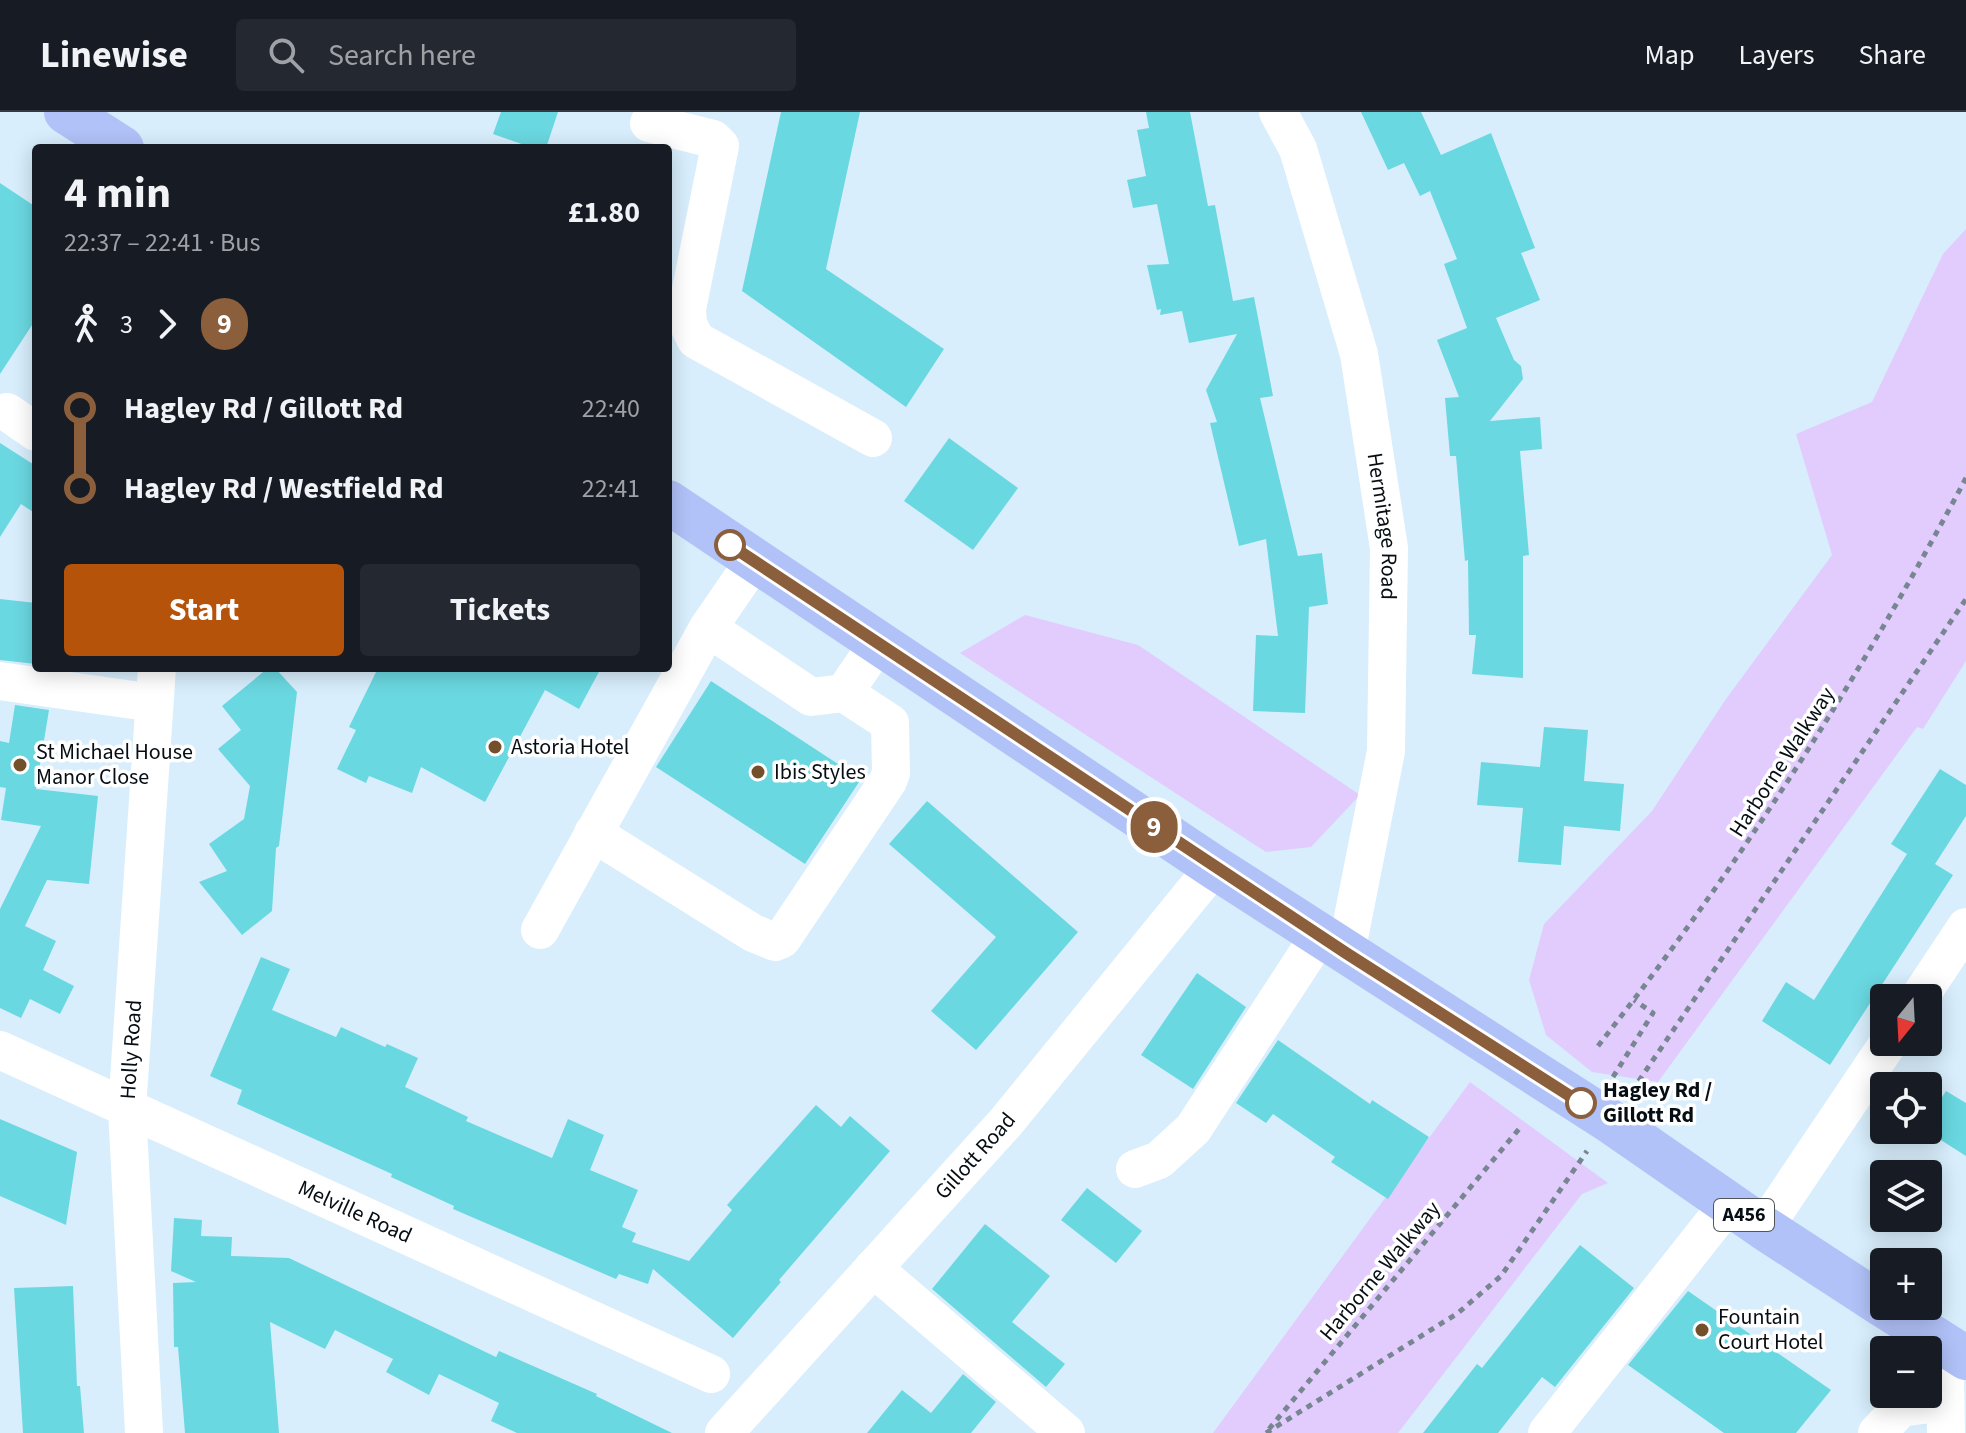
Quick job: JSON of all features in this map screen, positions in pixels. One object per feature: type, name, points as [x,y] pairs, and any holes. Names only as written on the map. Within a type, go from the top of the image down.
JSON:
[{"type":"highway","points":[[66,112],[116,144]]},
{"type":"highway","name":"A456","points":[[672,505],[1332,945],[1621,1105],[1728,1204],[1870,1297]]},
{"type":"highway","name":"A456","points":[[1906,1320],[1958,1354]]},
{"type":"street","name":"Hermitage Road","points":[[1278,112],[1298,149],[1359,354],[1389,548],[1386,751],[1370,825],[1332,945]]},
{"type":"street","points":[[648,128],[713,139],[720,146],[687,309],[688,324],[696,340],[873,438]]},
{"type":"street","points":[[540,930],[708,628],[754,561]]},
{"type":"street","points":[[593,833],[753,933],[775,942],[782,939],[888,781],[891,773],[890,723],[844,693],[811,697],[708,628]]},
{"type":"street","points":[[844,693],[878,643]]},
{"type":"street","points":[[0,681],[156,685]]},
{"type":"street","name":"Holly Road","points":[[144,1433],[127,1109],[156,685]]},
{"type":"street","name":"Gillott Road","points":[[724,1433],[1006,1122],[1214,867]]},
{"type":"street","points":[[1928,984],[1966,927]]},
{"type":"street","points":[[1135,1169],[1159,1160],[1193,1129],[1332,945]]},
{"type":"street","name":"Melville Road","points":[[0,1050],[711,1374]]},
{"type":"street","points":[[1764,1228],[1880,1056]]},
{"type":"street","points":[[1547,1433],[1728,1204]]},
{"type":"street","points":[[873,1268],[1066,1433]]},
{"type":"street","points":[[1877,1433],[1901,1408],[1945,1418],[1945,1376],[1958,1354]]},
{"type":"path","name":"Harborne Walkway","points":[[1598,1046],[1745,849],[1841,699],[1966,478]]},
{"type":"path","points":[[1266,1433],[1458,1313],[1501,1276],[1966,599]]},
{"type":"path","points":[[1613,1077],[1653,1013],[1634,1000]]},
{"type":"path","name":"Harborne Walkway","points":[[1266,1433],[1519,1129]]},
{"type":"shaded area","points":[[1966,229],[1966,661],[1923,729],[1917,727],[1658,1082],[1592,1072],[1546,1035],[1529,980],[1544,924],[1652,811],[1726,699],[1832,555],[1796,434],[1872,402],[1943,254]]},
{"type":"shaded area","points":[[1025,615],[1138,645],[1360,795],[1311,847],[1266,852],[960,653]]},
{"type":"shaded area","points":[[1470,1082],[1608,1183],[1582,1194],[1398,1433],[1213,1433]]},
{"type":"building","points":[[501,112],[558,112],[547,144],[522,144],[493,134]]},
{"type":"building","points":[[781,112],[860,112],[826,269],[944,349],[906,407],[742,291]]},
{"type":"building","points":[[1146,112],[1190,112],[1208,206],[1215,205],[1233,301],[1254,297],[1273,396],[1260,398],[1298,556],[1322,553],[1328,604],[1309,607],[1305,713],[1253,711],[1256,635],[1278,636],[1266,539],[1239,546],[1210,423],[1217,422],[1206,390],[1237,334],[1189,343],[1182,311],[1160,315],[1161,309],[1157,310],[1147,265],[1169,264],[1157,204],[1133,208],[1127,180],[1146,176],[1137,130],[1149,128]]},
{"type":"building","points":[[1361,112],[1421,112],[1441,155],[1491,133],[1535,248],[1521,253],[1540,300],[1496,318],[1514,360],[1521,366],[1523,379],[1490,421],[1540,417],[1542,449],[1520,451],[1529,555],[1523,556],[1523,678],[1472,674],[1476,635],[1469,635],[1468,560],[1465,561],[1456,456],[1450,456],[1445,398],[1459,397],[1437,340],[1467,328],[1444,264],[1457,259],[1430,191],[1420,196],[1404,163],[1388,170]]},
{"type":"building","points":[[0,183],[32,204],[32,325],[0,374]]},
{"type":"building","points":[[949,438],[1018,488],[973,550],[904,501]]},
{"type":"building","points":[[0,443],[32,463],[32,511],[21,504],[0,537]]},
{"type":"building","points":[[0,599],[32,603],[32,664],[0,660]]},
{"type":"building","points":[[263,672],[279,672],[297,692],[279,846],[276,848],[272,911],[242,935],[199,882],[227,871],[209,844],[244,819],[250,786],[218,749],[241,730],[222,706]]},
{"type":"building","points":[[376,672],[599,672],[579,709],[545,690],[485,802],[421,767],[412,793],[369,776],[366,783],[337,769],[356,730],[349,727]]},
{"type":"building","name":"Ibis Styles","points":[[711,681],[861,779],[805,864],[656,767]]},
{"type":"building","points":[[15,705],[49,710],[36,789],[98,796],[89,884],[47,880],[25,926],[56,941],[43,970],[74,986],[60,1014],[30,999],[21,1018],[0,1008],[0,909],[41,826],[1,820],[6,788],[0,787],[0,741],[9,743]]},
{"type":"building","points":[[1544,727],[1588,730],[1584,781],[1624,784],[1620,831],[1564,826],[1561,865],[1518,862],[1523,808],[1477,805],[1481,762],[1540,767]]},
{"type":"building","points":[[1940,769],[1966,785],[1966,816],[1935,864],[1953,875],[1882,984],[1870,984],[1870,1003],[1830,1065],[1762,1021],[1786,982],[1814,1000],[1907,854],[1891,844]]},
{"type":"building","points":[[927,801],[1078,932],[976,1050],[931,1011],[996,937],[889,844]]},
{"type":"building","points":[[261,957],[290,969],[272,1010],[336,1037],[341,1027],[418,1058],[405,1087],[468,1117],[466,1121],[552,1158],[568,1119],[604,1135],[590,1170],[638,1190],[622,1227],[636,1233],[632,1242],[689,1261],[732,1210],[727,1205],[816,1105],[841,1127],[850,1116],[890,1151],[733,1338],[653,1269],[648,1284],[619,1274],[616,1279],[453,1209],[454,1206],[391,1177],[392,1174],[237,1104],[242,1090],[210,1076]]},
{"type":"building","points":[[1197,973],[1246,1007],[1193,1089],[1141,1055]]},
{"type":"building","points":[[1278,1040],[1370,1104],[1372,1100],[1429,1137],[1388,1199],[1331,1162],[1335,1157],[1273,1114],[1266,1123],[1236,1103]]},
{"type":"building","points":[[1946,1091],[1966,1103],[1966,1156],[1942,1141],[1942,1097]]},
{"type":"building","points":[[0,1119],[77,1152],[66,1225],[0,1196]]},
{"type":"building","points":[[1087,1188],[1142,1231],[1116,1263],[1061,1220]]},
{"type":"building","points":[[174,1218],[202,1220],[201,1236],[232,1237],[231,1256],[289,1258],[496,1357],[499,1351],[597,1394],[672,1433],[517,1433],[491,1421],[499,1403],[439,1374],[429,1395],[386,1372],[393,1359],[335,1330],[325,1349],[270,1322],[279,1433],[185,1433],[178,1347],[174,1347],[173,1283],[196,1282],[171,1271]]},
{"type":"building","points":[[985,1224],[1050,1276],[1012,1322],[1065,1364],[1046,1387],[932,1289]]},
{"type":"building","points":[[1580,1245],[1634,1288],[1555,1387],[1542,1377],[1498,1433],[1423,1433],[1477,1364],[1482,1368]]},
{"type":"building","points":[[73,1286],[77,1386],[80,1386],[84,1433],[23,1433],[14,1288]]},
{"type":"building","name":"Fountain Court Hotel","points":[[1688,1291],[1831,1390],[1796,1433],[1724,1433],[1628,1365]]},
{"type":"building","points":[[963,1374],[996,1402],[971,1433],[867,1433],[902,1390],[931,1413]]},
{"type":"bus line","name":"9","points":[[730,545],[1214,867],[1581,1103]]},
{"type":"place","name":"Astoria Hotel","points":[[495,747]]},
{"type":"place","name":"St Michael House Manor Close","points":[[20,765]]},
{"type":"place","name":"Ibis Styles","points":[[758,772]]},
{"type":"place","name":"Hagley Rd / Gillott Rd","points":[[1581,1103]]},
{"type":"place","name":"Fountain Court Hotel","points":[[1702,1330]]}]
